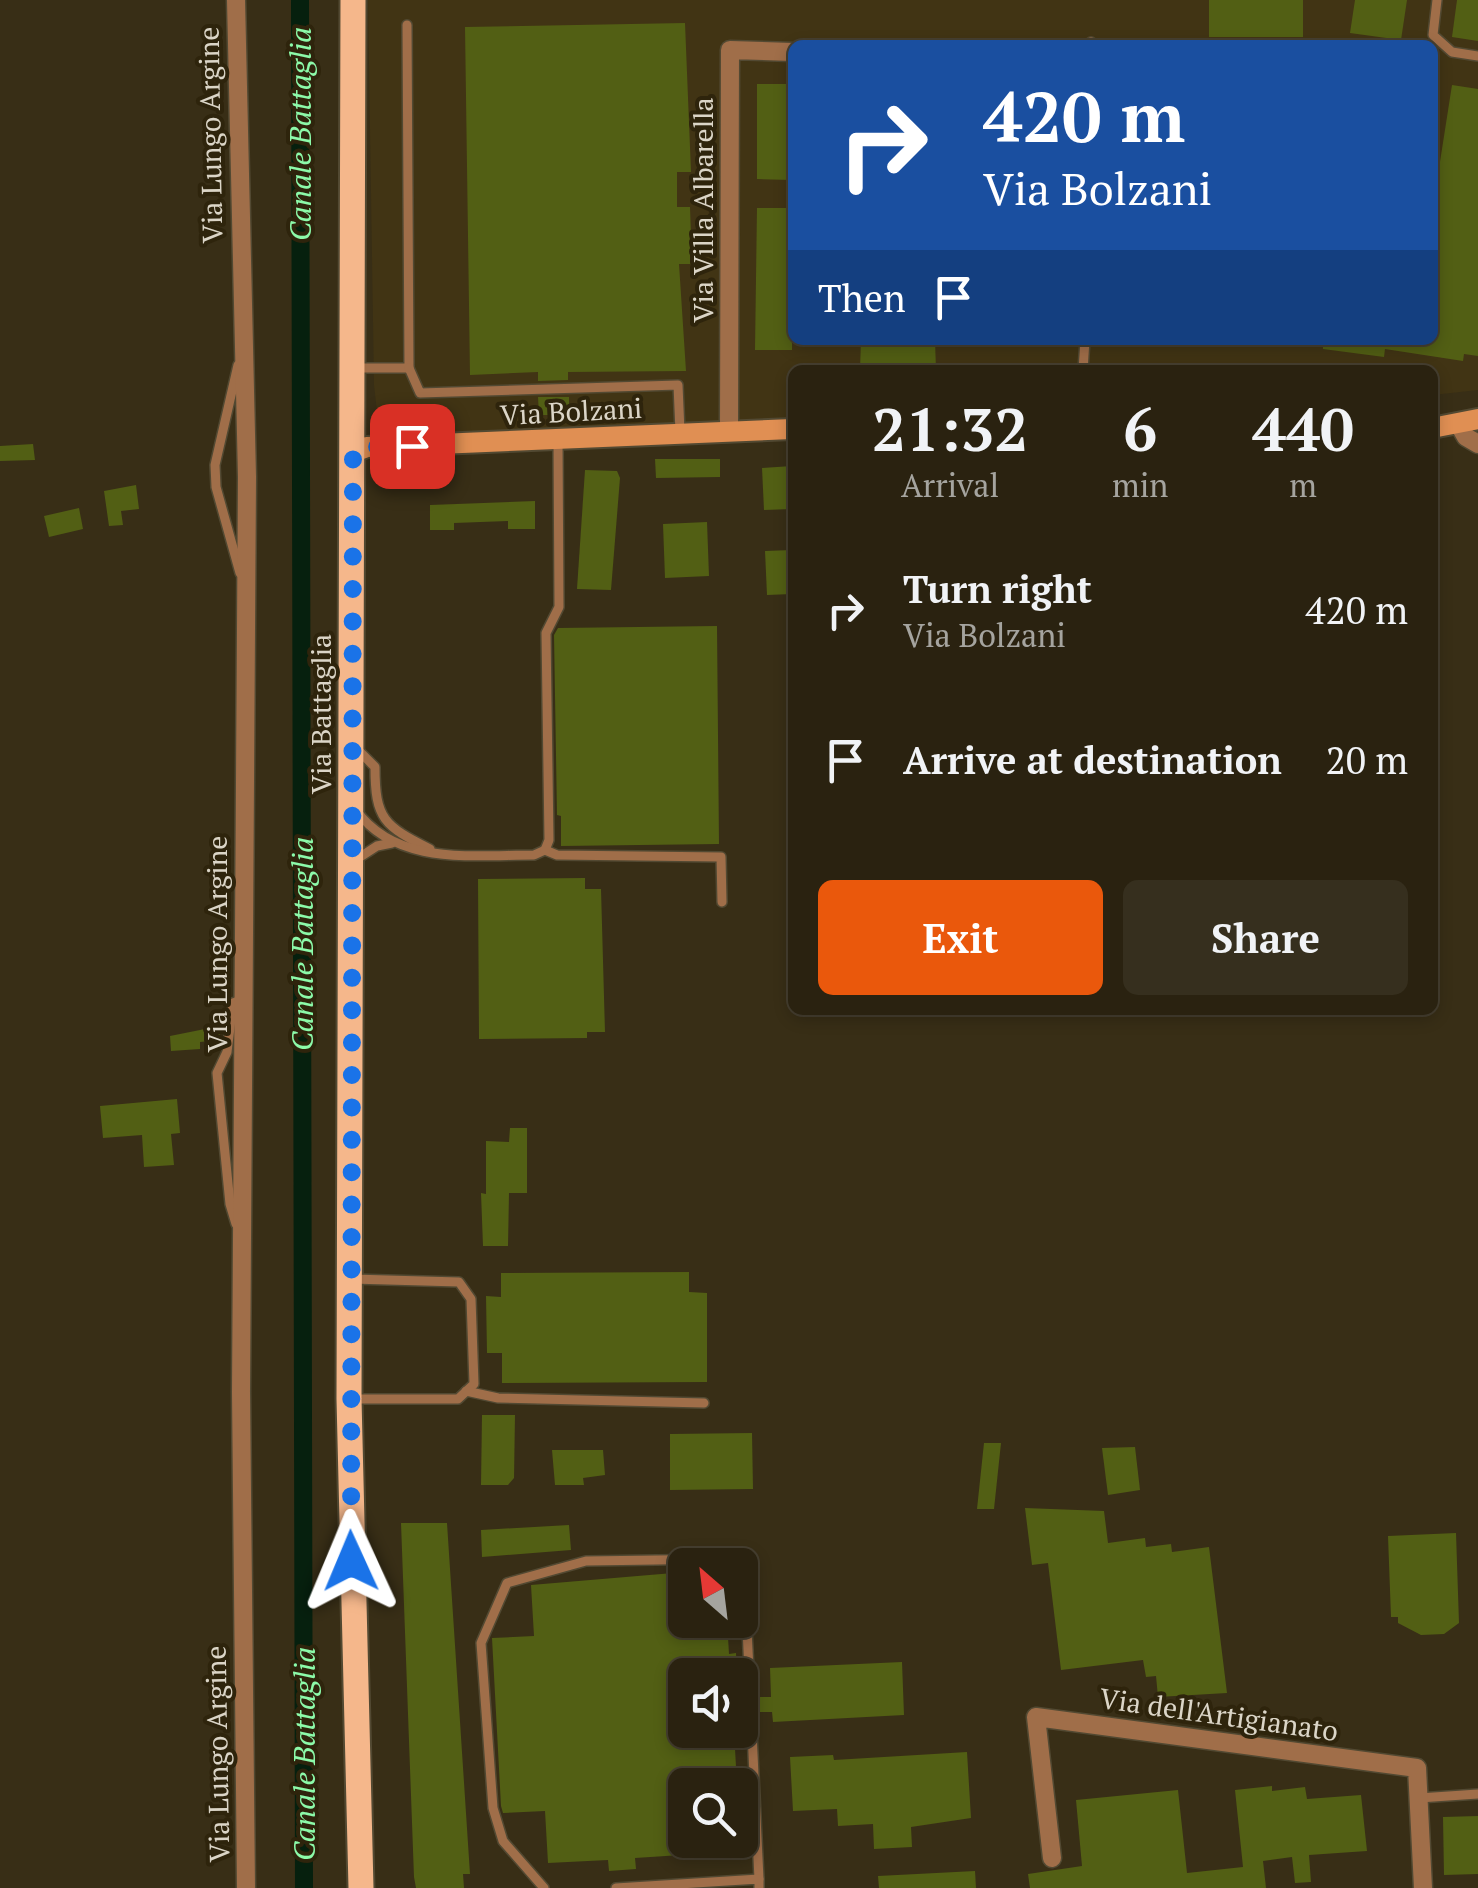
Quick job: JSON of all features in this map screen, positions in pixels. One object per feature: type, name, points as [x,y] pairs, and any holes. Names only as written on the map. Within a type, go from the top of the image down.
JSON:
[{"type":"main road","name":"Via Battaglia","points":[[353,0],[349,1399],[361,1888]]},
{"type":"street","name":"Via Lungo Argine","points":[[236,0],[247,597],[241,1241],[246,1888]]},
{"type":"street","name":"Via Villa Albarella","points":[[729,432],[730,50],[788,52]]},
{"type":"street","points":[[1438,427],[1468,421],[1466,437],[1478,444]]},
{"type":"street","name":"Via Bolzani","points":[[353,452],[367,447],[788,429]]},
{"type":"street","name":"Via dell'Artigianato","points":[[1052,1858],[1036,1718],[1417,1768],[1419,1798]]},
{"type":"street","points":[[1419,1798],[1423,1888]]},
{"type":"lane","points":[[1437,0],[1433,35],[1452,52],[1478,56]]},
{"type":"lane","points":[[407,25],[409,368],[420,392],[678,385],[680,434]]},
{"type":"lane","points":[[242,347],[214,465],[216,486],[247,597]]},
{"type":"lane","points":[[353,368],[409,368]]},
{"type":"lane","points":[[545,850],[546,633],[560,607],[558,439]]},
{"type":"lane","points":[[350,742],[375,767],[375,800],[381,816],[404,836],[437,852]]},
{"type":"lane","points":[[350,801],[372,829],[393,843],[437,852],[534,855],[545,850],[557,855],[721,857],[722,902]]},
{"type":"lane","points":[[349,869],[369,850],[393,843]]},
{"type":"lane","points":[[241,1241],[230,1204],[218,1073],[227,1052],[232,1002],[244,998]]},
{"type":"lane","points":[[349,1278],[459,1282],[471,1299],[474,1384],[458,1399],[349,1399]]},
{"type":"lane","points":[[466,1390],[498,1398],[704,1402]]},
{"type":"lane","points":[[544,1888],[503,1840],[493,1808],[480,1643],[507,1583],[586,1561],[668,1560]]},
{"type":"lane","points":[[616,1888],[759,1884],[747,1638]]},
{"type":"lane","points":[[1419,1798],[1478,1794]]},
{"type":"shaded area","points":[[368,0],[1478,0],[1478,390],[1438,394],[1438,365],[788,365],[788,419],[448,432],[377,411]]},
{"type":"building","points":[[1209,0],[1303,0],[1303,37],[1209,37]]},
{"type":"building","points":[[1355,0],[1407,0],[1401,40],[1350,33]]},
{"type":"building","points":[[1457,0],[1478,0],[1478,41],[1452,37]]},
{"type":"building","points":[[685,23],[691,172],[677,172],[677,207],[690,207],[692,264],[679,264],[686,371],[568,372],[568,380],[538,381],[538,372],[470,375],[465,27]]},
{"type":"building","points":[[757,84],[788,84],[788,180],[757,179]]},
{"type":"building","points":[[1452,85],[1478,89],[1478,356],[1464,354],[1463,361],[1385,349],[1384,357],[1323,349],[1323,345],[1438,345],[1438,175]]},
{"type":"building","points":[[757,208],[788,208],[788,345],[792,345],[792,350],[755,350]]},
{"type":"building","points":[[861,345],[935,345],[936,365],[860,365]]},
{"type":"building","points":[[538,397],[569,397],[569,415],[539,415]]},
{"type":"building","points":[[33,444],[35,460],[0,461],[0,446]]},
{"type":"building","points":[[655,459],[720,459],[720,477],[656,478]]},
{"type":"building","points":[[788,466],[788,509],[764,510],[762,468]]},
{"type":"building","points":[[585,470],[617,471],[620,478],[611,590],[577,589]]},
{"type":"building","points":[[136,485],[139,509],[121,511],[123,525],[109,526],[104,491]]},
{"type":"building","points":[[535,501],[535,529],[508,529],[508,521],[454,523],[454,530],[430,530],[430,505]]},
{"type":"building","points":[[79,508],[83,529],[49,537],[44,516]]},
{"type":"building","points":[[707,522],[709,576],[665,578],[663,524]]},
{"type":"building","points":[[788,550],[788,594],[767,595],[765,551]]},
{"type":"building","points":[[717,626],[719,844],[561,846],[554,635],[558,628]]},
{"type":"building","points":[[585,878],[585,889],[601,889],[605,1032],[587,1032],[587,1038],[479,1039],[478,879]]},
{"type":"building","points":[[220,1026],[220,1040],[200,1042],[200,1049],[171,1051],[170,1036]]},
{"type":"building","points":[[177,1099],[180,1133],[171,1134],[174,1165],[144,1167],[142,1135],[103,1138],[100,1106]]},
{"type":"building","points":[[510,1128],[527,1128],[527,1193],[509,1193],[508,1246],[483,1246],[481,1193],[486,1194],[486,1141],[509,1142]]},
{"type":"building","points":[[689,1272],[689,1292],[707,1293],[707,1382],[502,1383],[502,1353],[487,1353],[486,1296],[501,1297],[501,1273]]},
{"type":"building","points":[[482,1415],[515,1415],[514,1478],[508,1485],[481,1485]]},
{"type":"building","points":[[752,1433],[753,1489],[670,1490],[670,1434]]},
{"type":"building","points":[[984,1443],[1001,1443],[994,1509],[977,1509]]},
{"type":"building","points":[[1135,1447],[1140,1490],[1108,1495],[1102,1448]]},
{"type":"building","points":[[552,1450],[603,1450],[605,1475],[583,1478],[584,1485],[555,1485]]},
{"type":"building","points":[[1025,1508],[1104,1511],[1108,1543],[1145,1538],[1146,1547],[1171,1544],[1172,1552],[1209,1547],[1227,1693],[1158,1697],[1156,1676],[1146,1677],[1143,1660],[1061,1670],[1048,1563],[1032,1565]]},
{"type":"building","points":[[401,1523],[447,1523],[470,1874],[463,1874],[464,1888],[416,1888],[414,1877]]},
{"type":"building","points":[[569,1525],[571,1550],[482,1557],[481,1530]]},
{"type":"building","points":[[1456,1533],[1459,1623],[1444,1634],[1421,1635],[1398,1623],[1398,1617],[1391,1617],[1388,1536]]},
{"type":"building","points":[[668,1573],[668,1638],[728,1638],[729,1654],[736,1653],[736,1658],[668,1658],[668,1748],[735,1748],[736,1768],[668,1768],[668,1856],[635,1858],[636,1869],[609,1871],[608,1860],[548,1863],[545,1811],[503,1813],[492,1638],[534,1636],[531,1585]]},
{"type":"building","points":[[902,1662],[904,1715],[773,1722],[772,1712],[760,1712],[760,1697],[771,1697],[770,1668]]},
{"type":"building","points":[[967,1752],[971,1818],[911,1827],[912,1847],[874,1849],[873,1824],[838,1826],[837,1809],[793,1811],[790,1757],[833,1755],[834,1760]]},
{"type":"building","points":[[1272,1786],[1272,1791],[1305,1787],[1307,1799],[1361,1795],[1367,1851],[1309,1855],[1311,1882],[1295,1883],[1292,1857],[1263,1861],[1266,1888],[1030,1888],[1028,1874],[1082,1866],[1076,1800],[1178,1790],[1187,1873],[1243,1867],[1235,1790]]},
{"type":"building","points":[[1478,1816],[1478,1874],[1444,1875],[1443,1817]]},
{"type":"building","points":[[975,1871],[976,1888],[879,1888],[878,1876]]},
{"type":"waterway","name":"Canale Battaglia","points":[[300,0],[304,1888]]},
{"type":"route","points":[[351,1561],[349,869],[353,452],[367,447],[412,446]]}]
